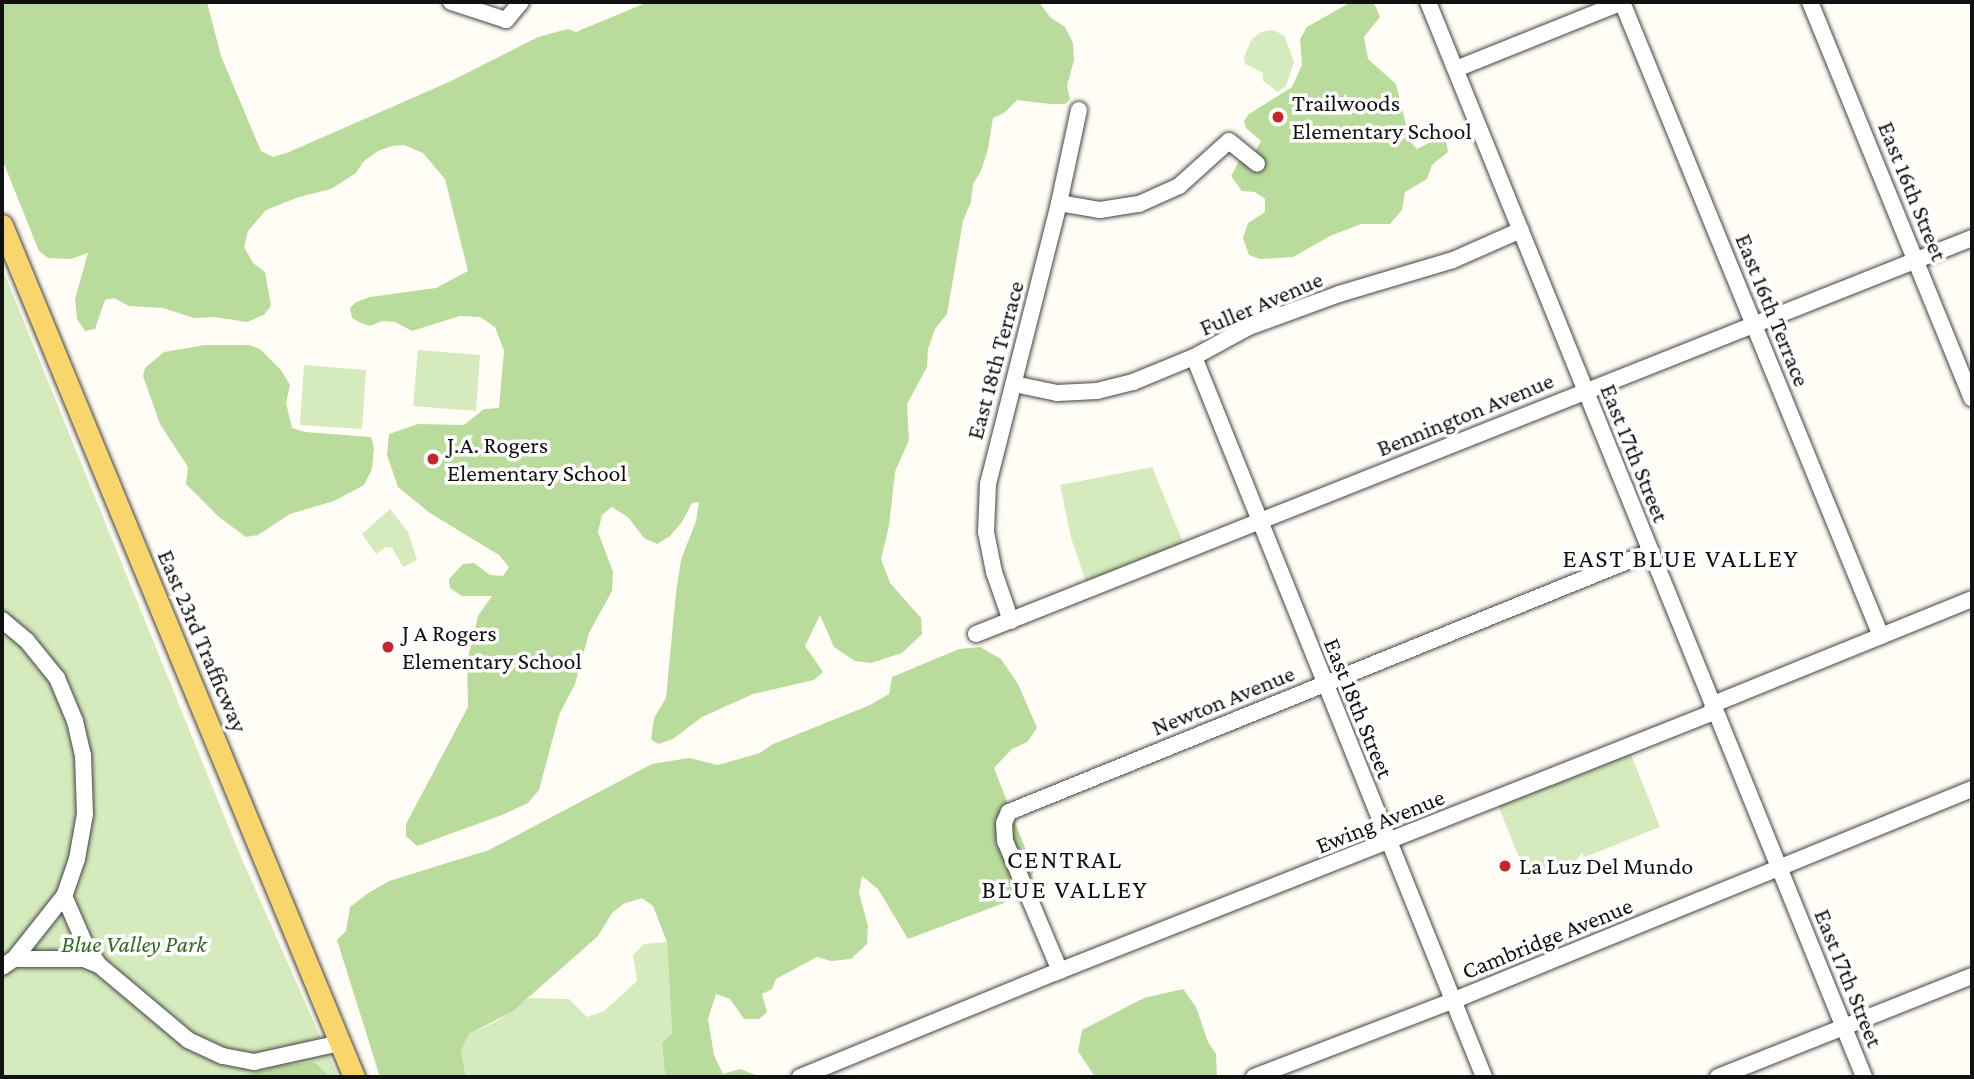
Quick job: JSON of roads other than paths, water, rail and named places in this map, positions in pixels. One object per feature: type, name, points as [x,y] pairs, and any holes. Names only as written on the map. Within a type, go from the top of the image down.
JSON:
[{"type":"main road","name":"East 23rd Trafficway","points":[[2,225],[354,1077]]},
{"type":"street","points":[[451,2],[506,20],[522,2]]},
{"type":"street","name":"East 17th Street","points":[[1428,2],[1864,1077]]},
{"type":"street","points":[[1455,69],[1622,2]]},
{"type":"street","name":"East 16th Terrace","points":[[1622,2],[1881,636]]},
{"type":"street","name":"East 16th Street","points":[[1810,2],[1972,398]]},
{"type":"street","name":"East 18th Terrace","points":[[1011,621],[994,572],[986,532],[988,484],[1059,203],[1079,110]]},
{"type":"street","points":[[1059,203],[1100,210],[1139,204],[1179,186],[1208,163],[1229,141],[1256,164]]},
{"type":"street","name":"Fuller Avenue","points":[[1014,384],[1057,393],[1097,391],[1133,382],[1194,357],[1249,327],[1339,294],[1453,260],[1521,230]]},
{"type":"street","name":"Bennington Avenue","points":[[976,635],[1753,322],[1972,237]]},
{"type":"street","name":"East 18th Street","points":[[1194,357],[1484,1077]]},
{"type":"street","name":"Newton Avenue","points":[[1060,971],[1005,841],[1004,823],[1009,812],[1650,552]]},
{"type":"street","name":"Ewing Avenue","points":[[800,1077],[1709,714],[1723,701],[1972,599]]},
{"type":"street","points":[[2,620],[27,641],[57,678],[75,722],[83,755],[85,814],[77,859],[64,896],[8,963]]},
{"type":"street","name":"Cambridge Avenue","points":[[1254,1077],[1453,1000],[1972,789]]},
{"type":"street","points":[[64,896],[86,946],[99,965],[188,1040],[223,1056],[254,1062],[340,1043]]},
{"type":"street","points":[[8,963],[84,959],[99,965]]},
{"type":"street","points":[[1718,1077],[1972,976]]},
{"type":"place","name":"Trailwoods Elementary School","points":[[1278,117]]},
{"type":"place","name":"J.A. Rogers Elementary School","points":[[433,459]]},
{"type":"place","name":"J A Rogers Elementary School","points":[[388,647]]},
{"type":"place","name":"La Luz Del Mundo","points":[[1505,866]]},
{"type":"district","name":"EAST BLUE VALLEY","points":[[1681,559]]},
{"type":"district","name":"CENTRAL BLUE VALLEY","points":[[1065,875]]},
{"type":"park label","name":"Blue Valley Park","points":[[134,944]]}]
